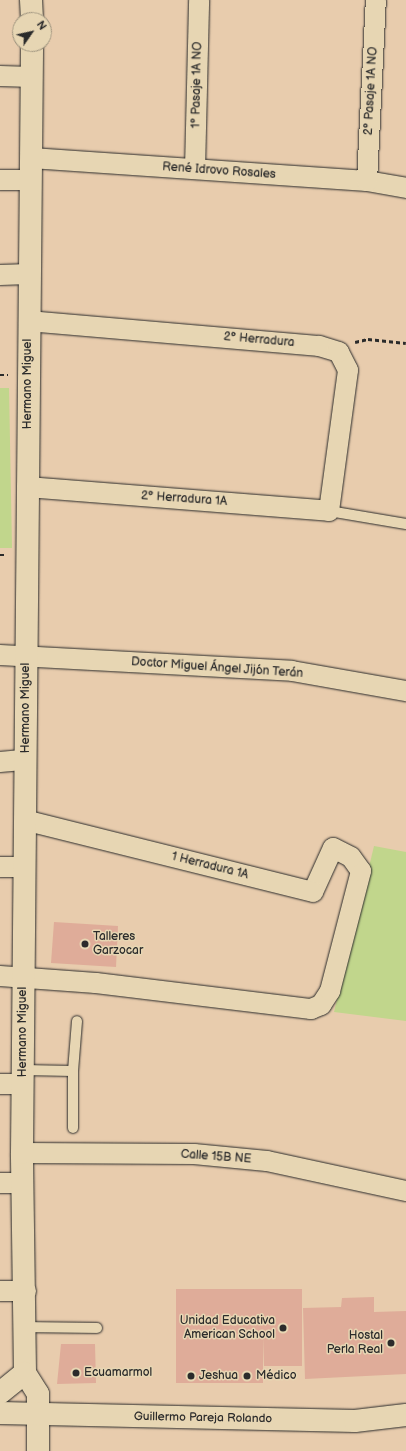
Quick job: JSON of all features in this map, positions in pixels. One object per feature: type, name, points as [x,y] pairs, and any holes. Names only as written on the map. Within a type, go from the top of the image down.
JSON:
[{"type":"street","points":[[32,0],[32,12]]},
{"type":"street","name":"1° Pasaje 1A NO","points":[[196,169],[199,0]]},
{"type":"street","name":"2° Pasaje 1A NO","points":[[367,182],[376,0]]},
{"type":"street","name":"Hermano Miguel","points":[[25,1373],[26,1291],[22,1153],[28,321],[32,52]]},
{"type":"street","points":[[0,76],[32,77]]},
{"type":"street","name":"René Idrovo Rosales","points":[[0,180],[30,169],[196,169],[367,182],[406,188]]},
{"type":"street","points":[[0,275],[29,274]]},
{"type":"street","name":"2° Herradura","points":[[28,321],[319,346],[339,352]]},
{"type":"street","points":[[330,505],[348,370],[339,352]]},
{"type":"street","name":"2° Herradura 1A","points":[[27,487],[330,505]]},
{"type":"street","name":"Doctor Miguel Ángel Jijón Terán","points":[[0,655],[292,671],[406,691]]},
{"type":"street","points":[[0,762],[25,760]]},
{"type":"street","name":"1 Herradura 1A","points":[[24,977],[312,1010],[321,1005],[330,991],[361,871],[351,857],[333,848],[313,892],[25,820]]},
{"type":"street","points":[[0,867],[24,867]]},
{"type":"street","points":[[0,976],[24,977]]},
{"type":"street","points":[[0,1084],[23,1077]]},
{"type":"street","name":"Calle 15B NE","points":[[22,1153],[194,1154],[267,1161],[406,1191]]},
{"type":"street","points":[[0,1183],[22,1183]]},
{"type":"street","points":[[0,1291],[26,1291]]},
{"type":"street","points":[[0,1393],[25,1373],[38,1394],[40,1415],[38,1451]]},
{"type":"street","name":"Guillermo Pareja Rolando","points":[[0,1413],[354,1421],[406,1414]]},
{"type":"lane","points":[[330,505],[406,524]]},
{"type":"lane","points":[[73,1128],[73,1071],[77,1021]]},
{"type":"lane","points":[[23,1077],[73,1071]]},
{"type":"lane","points":[[25,1327],[97,1328]]},
{"type":"path","points":[[339,352],[351,343],[368,339],[406,343]]},
{"type":"green space","points":[[0,388],[9,388],[12,548],[0,548]]},
{"type":"green space","points":[[374,846],[406,852],[406,1021],[334,1012]]},
{"type":"building","name":"Talleres Garzocar","points":[[54,922],[118,926],[116,967],[51,963]]},
{"type":"building","points":[[176,1289],[302,1289],[302,1366],[264,1366],[263,1337],[263,1383],[176,1383]]},
{"type":"building","points":[[374,1297],[374,1312],[406,1311],[406,1374],[305,1379],[303,1308],[341,1307],[342,1298]]},
{"type":"building","name":"Ecuamarmol","points":[[61,1344],[95,1344],[96,1383],[57,1384]]},
{"type":"place","name":"Talleres Garzocar","points":[[85,944]]},
{"type":"place","name":"Unidad Educativa American School","points":[[283,1328]]},
{"type":"place","name":"Hostal Perla Real","points":[[391,1343]]},
{"type":"place","name":"Ecuamarmol","points":[[76,1373]]},
{"type":"place","name":"Jeshua","points":[[191,1376]]},
{"type":"place","name":"Médico","points":[[247,1376]]}]
